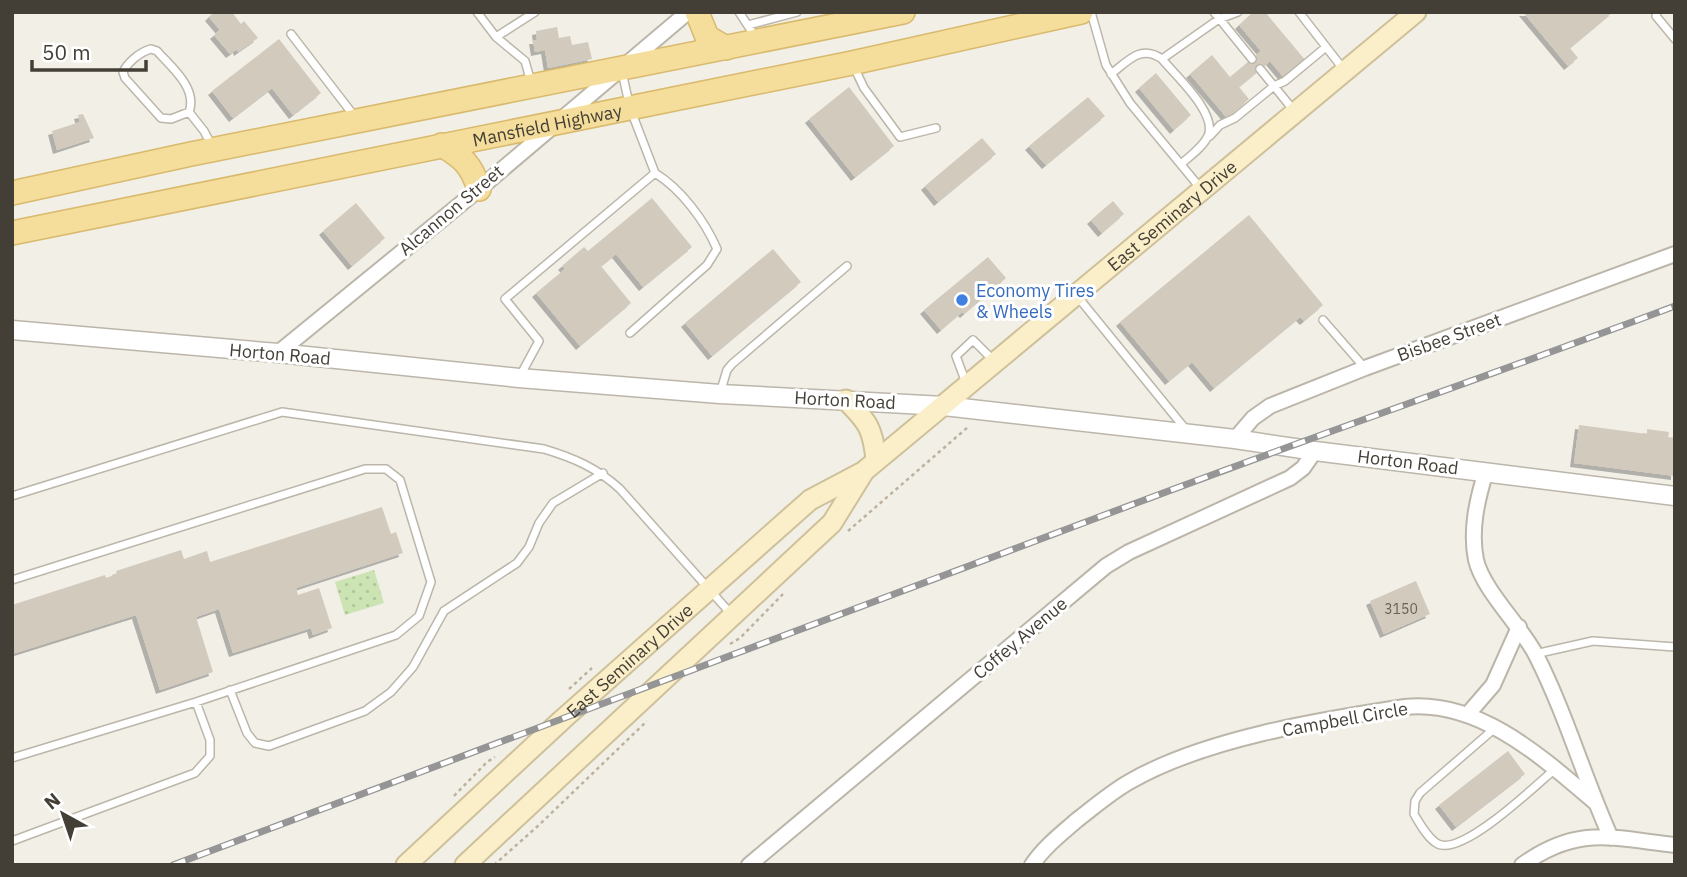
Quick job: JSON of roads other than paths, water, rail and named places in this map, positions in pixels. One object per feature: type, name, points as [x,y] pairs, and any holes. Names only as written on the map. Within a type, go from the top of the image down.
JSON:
[{"type":"main road","points":[[697,12],[707,37],[726,48]]},
{"type":"main road","points":[[12,193],[214,149],[726,48],[753,33],[801,19],[903,12]]},
{"type":"main road","name":"Mansfield Highway","points":[[12,233],[852,63],[1081,12]]},
{"type":"main road","name":"East Seminary Drive","points":[[406,865],[563,719],[810,500],[870,466],[1416,12]]},
{"type":"main road","points":[[442,145],[461,157],[473,169],[479,189]]},
{"type":"main road","points":[[846,400],[868,423],[874,438],[870,466]]},
{"type":"main road","name":"East Seminary Drive","points":[[466,865],[832,523],[870,466]]},
{"type":"street","name":"Alcannon Street","points":[[278,353],[479,189],[688,12]]},
{"type":"street","name":"Bisbee Street","points":[[1235,439],[1253,418],[1270,406],[1365,368],[1675,254]]},
{"type":"street","name":"Horton Road","points":[[12,330],[278,353],[519,378],[720,394],[944,406],[1235,439],[1675,496]]},
{"type":"street","name":"Coffey Avenue","points":[[749,865],[1106,566],[1129,552],[1290,478],[1303,468],[1315,451]]},
{"type":"street","points":[[1486,471],[1474,522],[1477,564],[1535,654],[1570,733],[1611,838]]},
{"type":"street","points":[[1468,714],[1493,685],[1519,628]]},
{"type":"street","name":"Campbell Circle","points":[[1032,865],[1062,833],[1128,783],[1164,764],[1242,739],[1405,707],[1426,706],[1468,714],[1495,728],[1555,769],[1596,803]]},
{"type":"street","points":[[1522,865],[1544,849],[1563,841],[1584,837],[1675,845]]},
{"type":"lane","points":[[477,12],[496,37],[525,61],[532,86]]},
{"type":"lane","points":[[496,37],[535,12]]},
{"type":"lane","points":[[739,12],[753,33]]},
{"type":"lane","points":[[1091,12],[1111,74],[1130,103],[1203,190]]},
{"type":"lane","points":[[1214,12],[1252,59]]},
{"type":"lane","points":[[1162,59],[1219,19],[1238,12]]},
{"type":"lane","points":[[1299,12],[1345,71]]},
{"type":"lane","points":[[1657,12],[1656,16],[1675,39]]},
{"type":"lane","points":[[291,34],[358,121]]},
{"type":"lane","points":[[1181,164],[1220,125],[1235,118],[1274,86],[1285,82],[1326,47]]},
{"type":"lane","points":[[151,48],[157,51],[185,83],[192,104],[189,112],[170,119],[161,118],[125,78],[123,72],[126,66],[144,51],[151,48]]},
{"type":"lane","points":[[1111,74],[1138,54],[1154,53],[1162,59],[1210,119],[1211,128],[1207,139]]},
{"type":"lane","points":[[852,63],[864,88],[900,137],[936,128]]},
{"type":"lane","points":[[621,68],[630,108],[655,173],[670,183],[710,232],[717,249],[707,265],[630,333]]},
{"type":"lane","points":[[1260,69],[1296,113]]},
{"type":"lane","points":[[189,112],[214,149]]},
{"type":"lane","points":[[519,378],[539,341],[505,299],[655,173]]},
{"type":"lane","points":[[720,394],[727,370],[732,364],[847,266]]},
{"type":"lane","points":[[1077,296],[1189,434]]},
{"type":"lane","points":[[1323,320],[1365,368]]},
{"type":"lane","points":[[968,387],[957,354],[976,340],[996,363]]},
{"type":"lane","points":[[12,496],[282,412],[544,449],[578,460],[603,473],[733,616]]},
{"type":"lane","points":[[12,580],[365,469],[386,469],[400,480],[431,582],[419,616],[396,635],[196,702],[12,758]]},
{"type":"lane","points":[[230,690],[247,733],[255,743],[269,746],[365,711],[391,692],[413,667],[444,611],[517,563],[553,503],[603,473]]},
{"type":"lane","points":[[1535,654],[1593,641],[1675,647]]},
{"type":"lane","points":[[12,841],[195,773],[210,756],[210,740],[196,702]]},
{"type":"lane","points":[[1495,728],[1420,793],[1415,801],[1414,814],[1435,842],[1446,846],[1471,836],[1555,769]]},
{"type":"railway","points":[[173,865],[1206,477],[1675,306]]},
{"type":"place","name":"Economy Tires & Wheels","points":[[962,300]]}]
